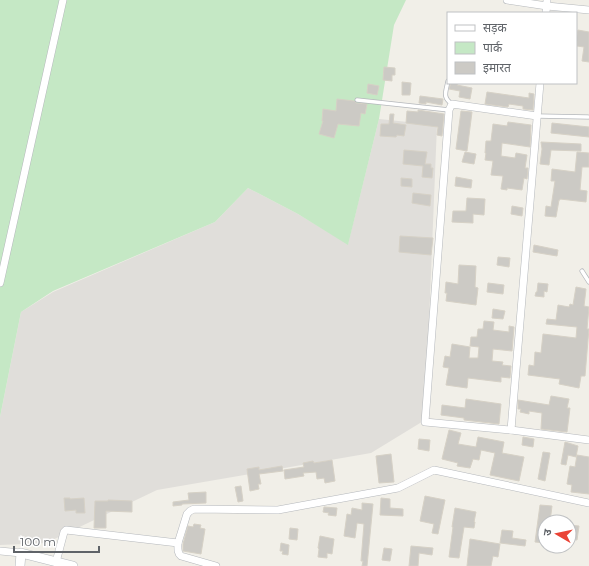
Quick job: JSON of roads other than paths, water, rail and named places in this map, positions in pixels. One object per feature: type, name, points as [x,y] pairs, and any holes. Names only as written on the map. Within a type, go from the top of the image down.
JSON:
[{"type":"street","points":[[0,283],[63,0]]},
{"type":"street","points":[[507,0],[589,10]]},
{"type":"street","points":[[511,430],[540,84]]},
{"type":"street","points":[[537,116],[451,107],[425,422],[511,430],[589,440]]},
{"type":"street","points":[[216,566],[179,555],[178,543],[187,514],[194,509],[278,510],[398,488],[434,470],[589,503]]},
{"type":"street","points":[[56,562],[64,532],[66,530],[178,543]]},
{"type":"street","points":[[0,551],[21,553],[73,566]]},
{"type":"street","points":[[20,566],[21,553]]},
{"type":"lane","points":[[447,84],[445,96],[451,107]]},
{"type":"lane","points":[[357,100],[451,107]]},
{"type":"lane","points":[[537,116],[588,117]]},
{"type":"lane","points":[[582,271],[589,282]]}]
